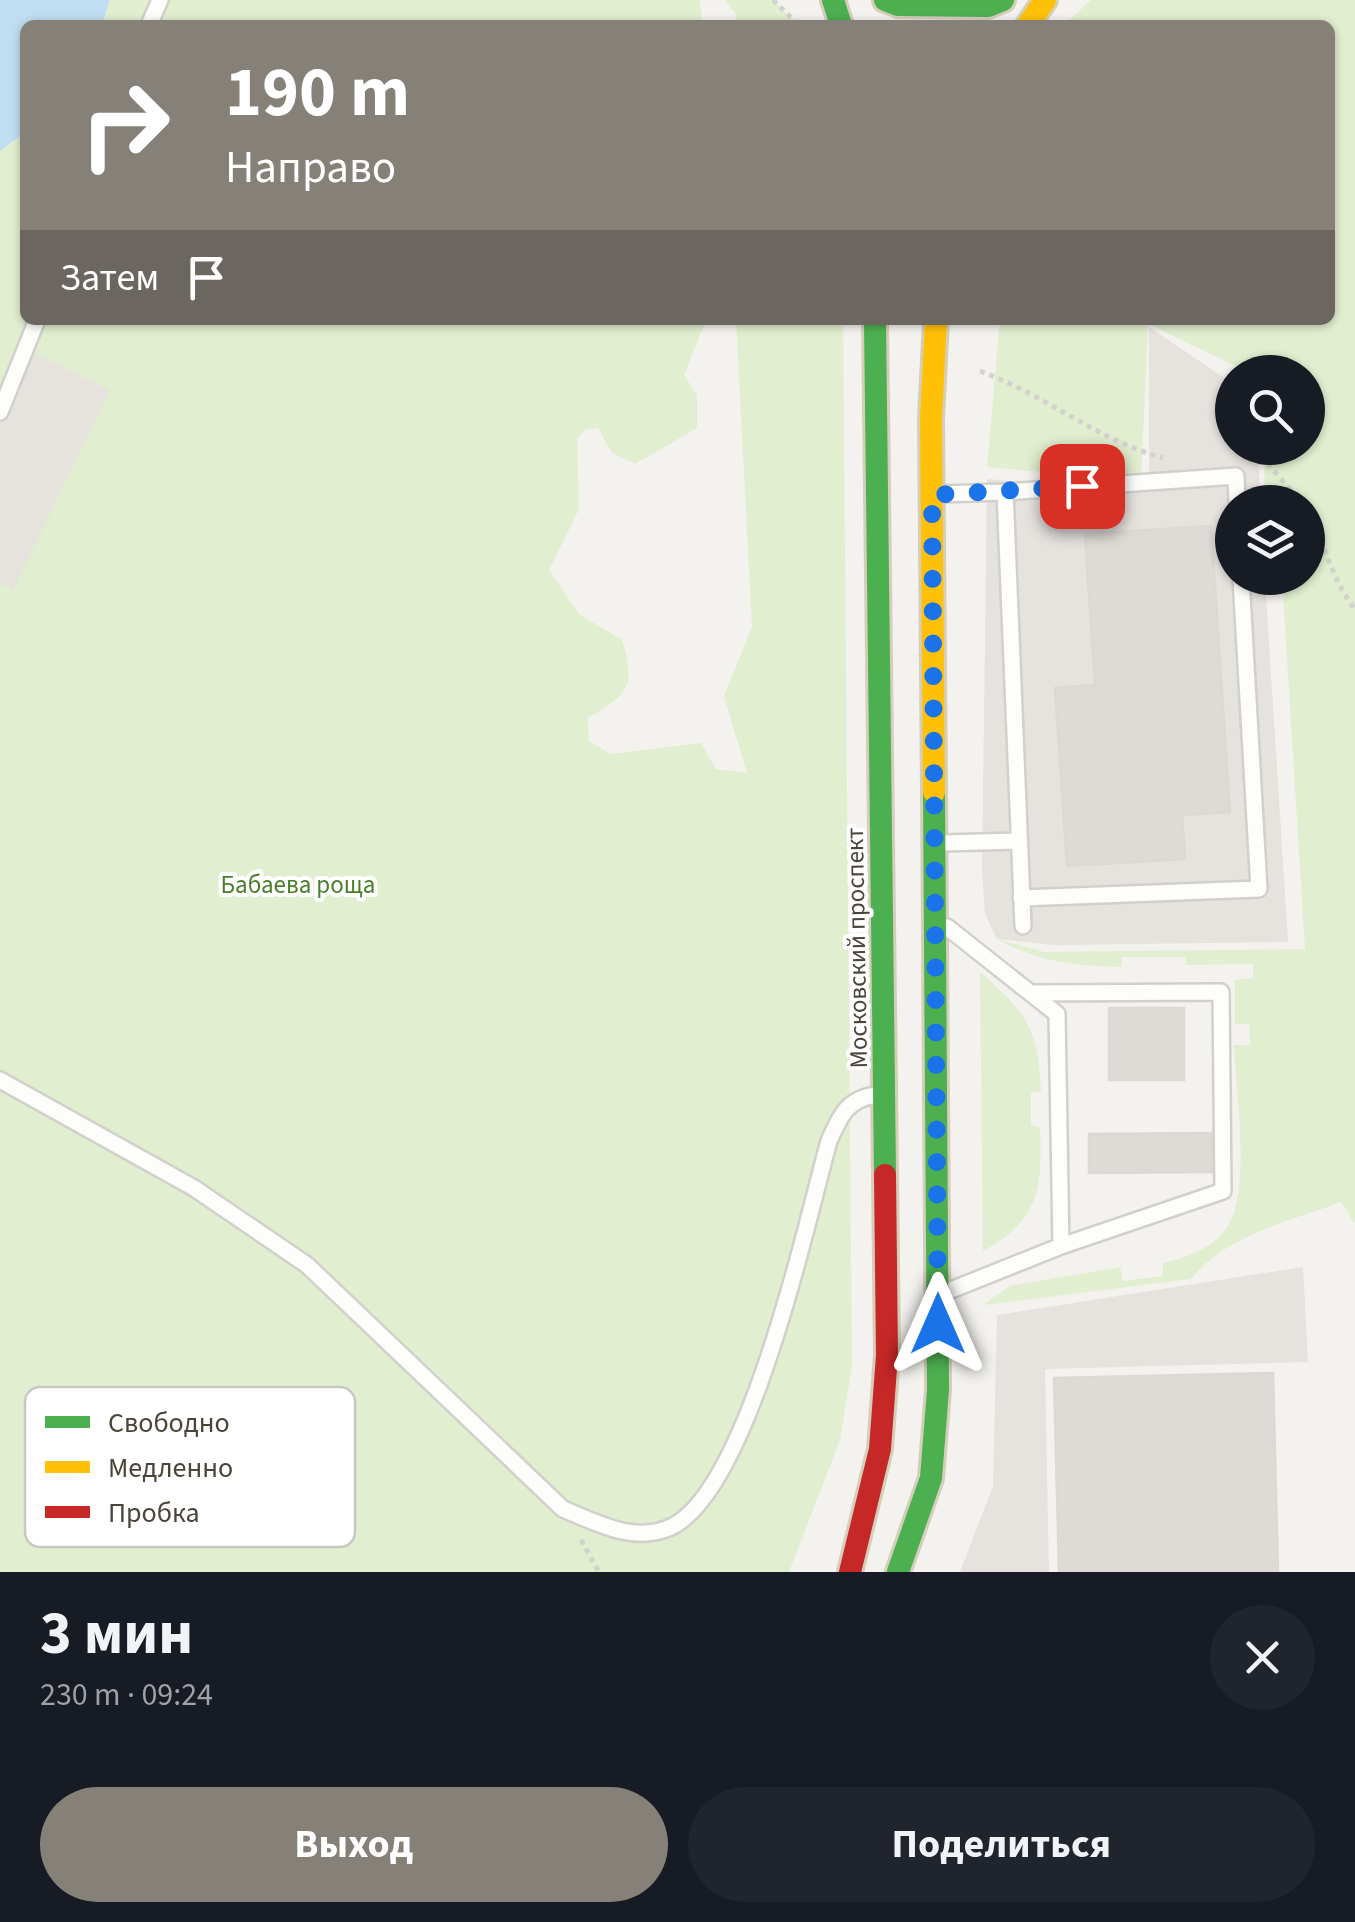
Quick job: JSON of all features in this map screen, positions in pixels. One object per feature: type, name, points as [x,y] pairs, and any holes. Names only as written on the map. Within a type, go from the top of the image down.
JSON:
[{"type":"main road","points":[[885,0],[898,6],[988,6],[1003,0]]},
{"type":"main road","name":"Московский проспект","points":[[850,1572],[873,1484],[885,1406],[875,325]]},
{"type":"main road","points":[[898,1572],[926,1494],[936,1450],[932,495],[936,325]]},
{"type":"lane","points":[[0,412],[35,325]]},
{"type":"lane","points":[[932,495],[1236,476],[1236,485]]},
{"type":"lane","points":[[1005,492],[1023,926]]},
{"type":"lane","points":[[1022,898],[1259,889],[1243,595]]},
{"type":"lane","points":[[934,843],[1019,841]]},
{"type":"lane","points":[[934,918],[1057,1014],[1061,1246]]},
{"type":"lane","points":[[937,1295],[1061,1246],[1223,1191],[1221,992],[1032,994]]},
{"type":"lane","points":[[0,1080],[194,1188],[307,1266],[563,1509],[613,1530],[643,1533],[667,1529],[694,1512],[724,1470],[771,1349],[828,1141],[843,1110],[860,1097],[885,1093]]},
{"type":"path","points":[[774,0],[794,20]]},
{"type":"path","points":[[980,371],[1018,385],[1085,425],[1167,459]]},
{"type":"path","points":[[1269,465],[1287,485]]},
{"type":"path","points":[[1325,545],[1340,591],[1355,609]]},
{"type":"green space","points":[[110,0],[700,0],[702,20],[104,20]]},
{"type":"green space","points":[[726,0],[773,0],[794,20],[736,20]]},
{"type":"green space","points":[[1091,0],[1355,0],[1355,1224],[1341,1202],[1240,1240],[1205,1264],[1191,1279],[983,1305],[1010,1286],[1120,1267],[1123,1281],[1163,1276],[1163,1263],[1194,1254],[1220,1236],[1232,1218],[1237,1200],[1240,1133],[1234,1045],[1250,1045],[1249,1024],[1235,1024],[1235,980],[1253,978],[1253,964],[1186,965],[1185,957],[1122,957],[1121,967],[1088,965],[1042,958],[997,939],[1044,952],[1305,949],[1283,595],[1325,595],[1325,485],[1265,485],[1264,465],[1325,465],[1325,355],[1215,356],[1150,325],[1335,325],[1335,20],[1069,20]]},
{"type":"green space","name":"Бабаева роща","points":[[20,136],[20,325],[704,325],[684,375],[697,395],[697,428],[635,464],[612,453],[598,428],[586,429],[577,438],[579,509],[549,570],[579,614],[622,640],[628,669],[626,688],[588,718],[589,741],[611,754],[701,743],[716,769],[747,773],[724,696],[752,627],[736,325],[843,325],[852,1366],[840,1440],[789,1572],[0,1572],[0,583],[13,589],[0,418],[0,151]]},
{"type":"green space","points":[[1000,325],[1148,325],[1141,481],[987,467]]},
{"type":"green space","points":[[980,972],[1009,999],[1027,1024],[1037,1053],[1041,1092],[1031,1092],[1031,1125],[1040,1127],[1040,1167],[1034,1200],[1017,1227],[983,1251]]},
{"type":"shaded area","points":[[1149,327],[1215,372],[1215,465],[1258,465],[1260,485],[1215,485],[1215,595],[1266,595],[1288,942],[1055,945],[997,939],[985,914],[982,873],[987,479],[1149,492]]},
{"type":"shaded area","points":[[32,352],[110,390],[13,590],[0,583],[0,418]]},
{"type":"shaded area","points":[[1303,1267],[1308,1362],[1045,1369],[1049,1572],[960,1572],[993,1486],[997,1315]]},
{"type":"water","points":[[0,0],[110,0],[104,20],[20,20],[20,136],[0,151]]},
{"type":"building","points":[[1211,526],[1230,812],[1182,815],[1185,859],[1067,866],[1055,688],[1095,685],[1085,534]]},
{"type":"building","points":[[1109,1008],[1184,1008],[1184,1080],[1109,1080]]},
{"type":"building","points":[[1212,1133],[1212,1172],[1089,1173],[1089,1134]]},
{"type":"building","points":[[1273,1373],[1278,1572],[1059,1572],[1054,1378]]},
{"type":"traffic: fast","points":[[833,0],[839,20]]},
{"type":"traffic: fast","points":[[885,0],[898,5],[988,6],[1003,0]]},
{"type":"traffic: fast","points":[[875,325],[885,1175]]},
{"type":"traffic: fast","points":[[898,1572],[931,1478],[938,1390],[934,792]]},
{"type":"traffic: slow","points":[[1031,20],[1045,0]]},
{"type":"traffic: slow","points":[[934,792],[931,418],[936,325]]},
{"type":"traffic: jam","points":[[850,1572],[880,1449],[887,1355],[885,1175]]},
{"type":"route","points":[[938,1324],[932,495],[1082,486]]}]
